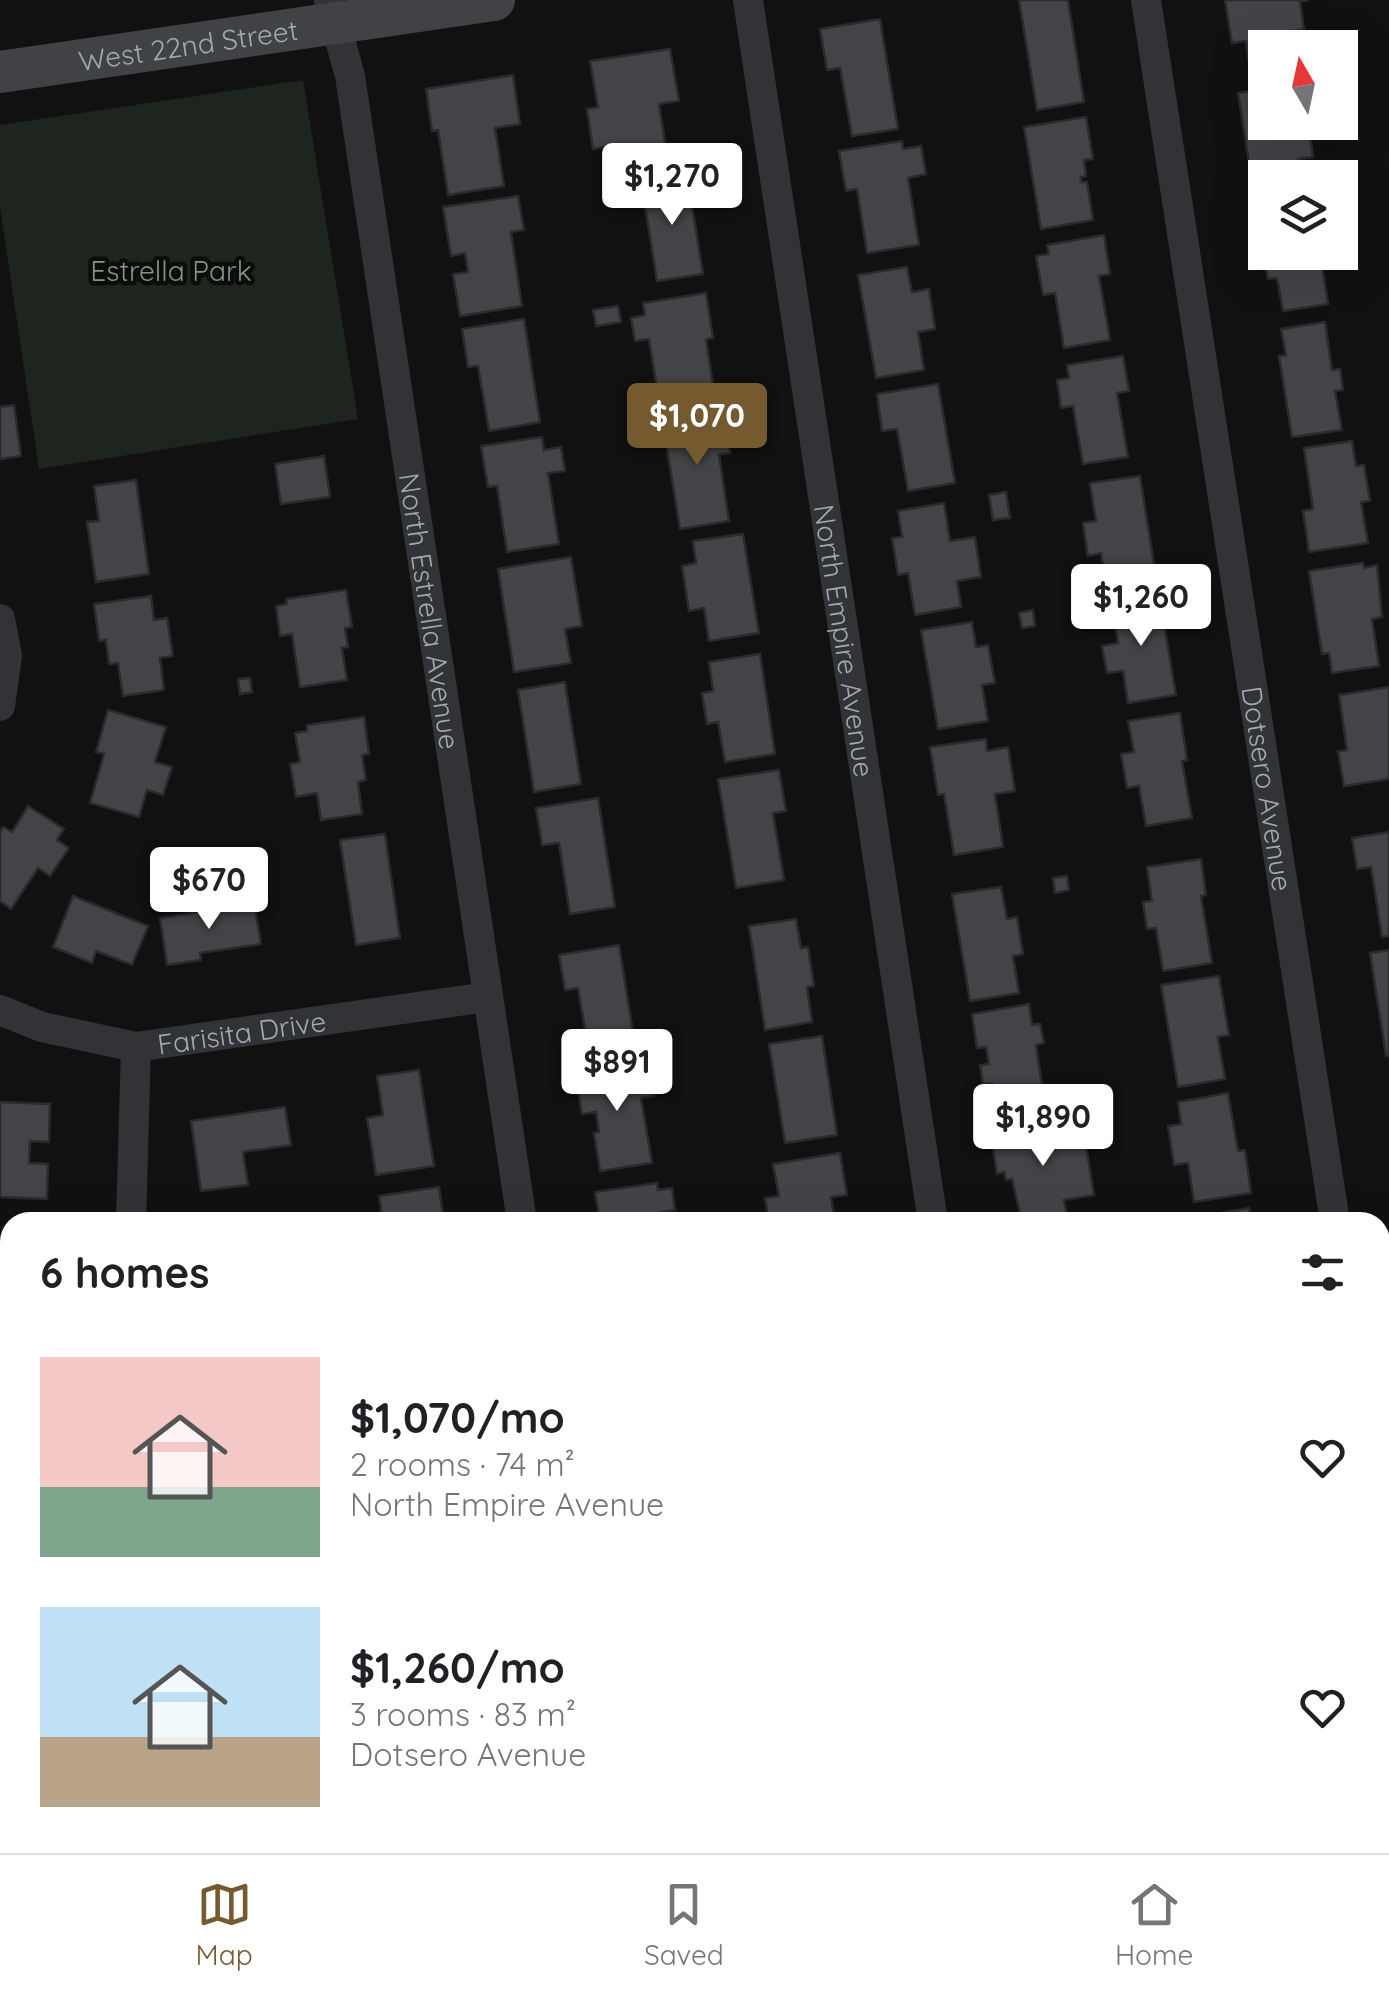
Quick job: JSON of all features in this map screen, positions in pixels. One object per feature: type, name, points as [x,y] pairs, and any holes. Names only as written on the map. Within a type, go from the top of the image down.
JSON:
[{"type":"street","name":"West 22nd Street","points":[[0,72],[332,12],[494,0]]},
{"type":"street","name":"North Empire Avenue","points":[[748,0],[930,1212]]},
{"type":"street","name":"Dotsero Avenue","points":[[1146,0],[1333,1212]]},
{"type":"street","name":"North Estrella Avenue","points":[[332,12],[350,76],[520,1212]]},
{"type":"street","points":[[0,620],[7,656],[0,706]]},
{"type":"street","name":"Farisita Drive","points":[[0,1010],[42,1027],[136,1047],[487,997]]},
{"type":"street","points":[[131,1212],[136,1047]]},
{"type":"green space","name":"Estrella Park","points":[[303,80],[358,419],[39,469],[0,207],[0,125]]},
{"type":"building","points":[[1019,0],[1068,0],[1084,102],[1037,110]]},
{"type":"building","points":[[1225,0],[1309,0],[1300,1],[1304,29],[1248,30],[1248,55],[1246,41],[1232,43]]},
{"type":"building","points":[[880,19],[898,129],[852,136],[840,68],[827,70],[820,29]]},
{"type":"building","points":[[670,49],[679,101],[659,104],[668,160],[608,171],[604,147],[593,149],[587,109],[598,107],[590,61]]},
{"type":"building","points":[[513,75],[520,124],[495,128],[504,186],[448,195],[438,130],[432,131],[426,89]]},
{"type":"building","points":[[1248,92],[1248,140],[1311,140],[1313,157],[1249,160],[1238,93]]},
{"type":"building","points":[[1086,117],[1093,159],[1084,160],[1086,176],[1081,177],[1081,182],[1087,182],[1093,220],[1041,229],[1024,127]]},
{"type":"building","points":[[902,141],[903,149],[921,146],[926,174],[908,178],[919,245],[867,253],[857,189],[846,191],[839,151]]},
{"type":"building","points":[[687,174],[703,274],[657,281],[641,181]]},
{"type":"building","points":[[518,196],[524,230],[511,232],[522,306],[460,316],[453,274],[468,272],[465,253],[451,256],[443,207]]},
{"type":"building","points":[[1104,235],[1110,274],[1099,276],[1110,340],[1064,348],[1055,293],[1043,295],[1036,256],[1049,254],[1047,245]]},
{"type":"building","points":[[907,267],[912,292],[929,289],[935,329],[918,332],[924,370],[876,378],[858,275]]},
{"type":"building","points":[[1267,270],[1323,270],[1328,304],[1283,311],[1277,278],[1268,279]]},
{"type":"building","points":[[706,293],[713,338],[706,339],[716,405],[661,414],[649,339],[635,341],[631,318],[645,315],[643,303]]},
{"type":"building","points":[[618,306],[621,322],[596,326],[593,310]]},
{"type":"building","points":[[524,319],[540,422],[489,431],[478,366],[468,367],[462,329]]},
{"type":"building","points":[[1325,322],[1332,370],[1340,369],[1343,390],[1335,391],[1342,430],[1292,437],[1279,356],[1286,355],[1281,329]]},
{"type":"building","points":[[1123,356],[1129,391],[1117,393],[1128,457],[1083,464],[1073,406],[1061,408],[1057,380],[1069,378],[1067,365]]},
{"type":"building","points":[[938,384],[955,483],[908,491],[897,429],[882,431],[877,394]]},
{"type":"building","points":[[14,405],[21,456],[0,459],[0,407]]},
{"type":"building","points":[[723,413],[730,453],[719,454],[729,521],[680,529],[666,442],[655,444],[652,425]]},
{"type":"building","points":[[542,437],[544,450],[561,447],[565,471],[548,473],[559,544],[507,552],[497,486],[488,487],[481,446]]},
{"type":"building","points":[[1352,441],[1356,466],[1364,465],[1370,501],[1361,502],[1368,543],[1309,552],[1303,511],[1313,509],[1304,448]]},
{"type":"building","points":[[324,456],[330,497],[281,504],[275,464]]},
{"type":"building","points":[[1140,476],[1156,577],[1106,585],[1101,553],[1088,556],[1083,523],[1096,521],[1090,483]]},
{"type":"building","points":[[136,480],[149,574],[96,582],[87,522],[99,521],[94,486]]},
{"type":"building","points":[[1006,492],[1010,518],[993,520],[989,495]]},
{"type":"building","points":[[944,503],[950,541],[975,537],[981,577],[957,581],[961,607],[915,615],[908,573],[898,575],[892,538],[902,537],[898,511]]},
{"type":"building","points":[[743,534],[759,633],[709,641],[704,608],[689,611],[682,566],[696,563],[693,541]]},
{"type":"building","points":[[571,557],[582,626],[565,629],[571,663],[514,672],[498,569]]},
{"type":"building","points":[[1363,563],[1364,568],[1377,565],[1382,617],[1372,619],[1379,666],[1332,673],[1329,653],[1322,654],[1309,571]]},
{"type":"building","points":[[346,590],[352,627],[345,628],[348,647],[342,648],[347,680],[300,687],[292,634],[280,636],[276,606],[287,604],[286,599]]},
{"type":"building","points":[[1159,594],[1176,695],[1128,703],[1123,671],[1107,673],[1102,646],[1118,643],[1112,602]]},
{"type":"building","points":[[151,596],[154,620],[167,618],[173,656],[160,658],[164,690],[123,696],[118,663],[109,664],[106,640],[99,641],[94,604]]},
{"type":"building","points":[[1033,610],[1035,626],[1022,628],[1019,613]]},
{"type":"building","points":[[972,622],[976,647],[988,645],[995,683],[982,685],[988,721],[938,729],[921,630]]},
{"type":"building","points":[[760,654],[775,754],[725,762],[718,722],[707,724],[702,693],[713,691],[709,662]]},
{"type":"building","points":[[250,678],[252,692],[240,694],[238,679]]},
{"type":"building","points":[[565,682],[581,784],[534,792],[518,690]]},
{"type":"building","points":[[1389,687],[1389,779],[1344,786],[1338,751],[1347,750],[1339,695]]},
{"type":"building","points":[[108,710],[166,727],[155,762],[172,767],[163,795],[147,790],[139,817],[90,803],[104,754],[96,752]]},
{"type":"building","points":[[1180,713],[1187,760],[1182,761],[1192,818],[1146,826],[1139,786],[1127,788],[1121,754],[1134,752],[1128,721]]},
{"type":"building","points":[[364,717],[369,754],[362,755],[366,780],[358,782],[362,814],[321,820],[317,793],[296,797],[290,764],[300,762],[295,733],[307,731],[307,725]]},
{"type":"building","points":[[986,739],[987,751],[1008,747],[1015,791],[995,794],[1003,847],[954,855],[944,794],[938,795],[930,747]]},
{"type":"building","points":[[779,770],[786,811],[773,813],[784,880],[736,888],[718,779]]},
{"type":"building","points":[[598,798],[615,907],[570,914],[559,843],[542,845],[536,808]]},
{"type":"building","points":[[28,806],[64,829],[57,840],[69,848],[50,876],[38,868],[11,909],[0,901],[0,832],[3,827],[12,832]]},
{"type":"building","points":[[1389,832],[1389,936],[1382,937],[1371,867],[1357,869],[1352,838]]},
{"type":"building","points":[[385,834],[400,938],[356,945],[340,840]]},
{"type":"building","points":[[1201,859],[1206,895],[1201,896],[1212,963],[1163,971],[1156,928],[1147,929],[1143,902],[1152,901],[1147,867]]},
{"type":"building","points":[[1067,876],[1069,890],[1055,893],[1053,878]]},
{"type":"building","points":[[1001,887],[1007,919],[1017,917],[1023,954],[1013,956],[1019,993],[970,1001],[952,894]]},
{"type":"building","points":[[73,896],[148,926],[132,965],[96,951],[92,963],[53,947]]},
{"type":"building","points":[[254,903],[261,944],[200,953],[201,960],[167,965],[160,918]]},
{"type":"building","points":[[796,919],[801,948],[808,947],[814,986],[807,987],[812,1022],[765,1030],[749,926]]},
{"type":"building","points":[[619,945],[636,1051],[590,1058],[578,988],[565,990],[559,955]]},
{"type":"building","points":[[1389,950],[1389,1056],[1386,1056],[1370,953]]},
{"type":"building","points":[[1219,976],[1229,1035],[1218,1037],[1225,1079],[1178,1087],[1161,985]]},
{"type":"building","points":[[1029,1004],[1032,1025],[1040,1024],[1044,1043],[1036,1045],[1045,1106],[997,1114],[992,1083],[983,1084],[980,1065],[989,1064],[986,1047],[977,1048],[972,1014]]},
{"type":"building","points":[[822,1036],[837,1135],[785,1143],[769,1044]]},
{"type":"building","points":[[636,1063],[638,1078],[650,1076],[654,1096],[641,1098],[652,1163],[600,1171],[594,1133],[599,1132],[596,1112],[582,1114],[575,1073]]},
{"type":"building","points":[[419,1070],[434,1166],[376,1175],[367,1118],[383,1115],[377,1076]]},
{"type":"building","points":[[1228,1093],[1238,1151],[1245,1150],[1251,1193],[1194,1202],[1188,1163],[1174,1165],[1168,1126],[1181,1124],[1178,1102]]},
{"type":"building","points":[[0,1102],[50,1104],[49,1142],[30,1141],[29,1163],[48,1164],[47,1199],[0,1197]]},
{"type":"building","points":[[285,1107],[291,1145],[243,1152],[248,1185],[201,1191],[191,1121]]},
{"type":"building","points":[[1055,1120],[1058,1137],[1084,1133],[1094,1195],[1064,1200],[1066,1212],[1020,1212],[1012,1179],[1006,1180],[1004,1172],[997,1174],[990,1131]]},
{"type":"building","points":[[840,1153],[847,1195],[831,1197],[833,1212],[767,1212],[765,1198],[779,1196],[773,1164]]},
{"type":"building","points":[[657,1183],[658,1190],[672,1188],[675,1210],[598,1212],[595,1192]]},
{"type":"building","points":[[439,1187],[443,1212],[381,1212],[379,1196]]}]
